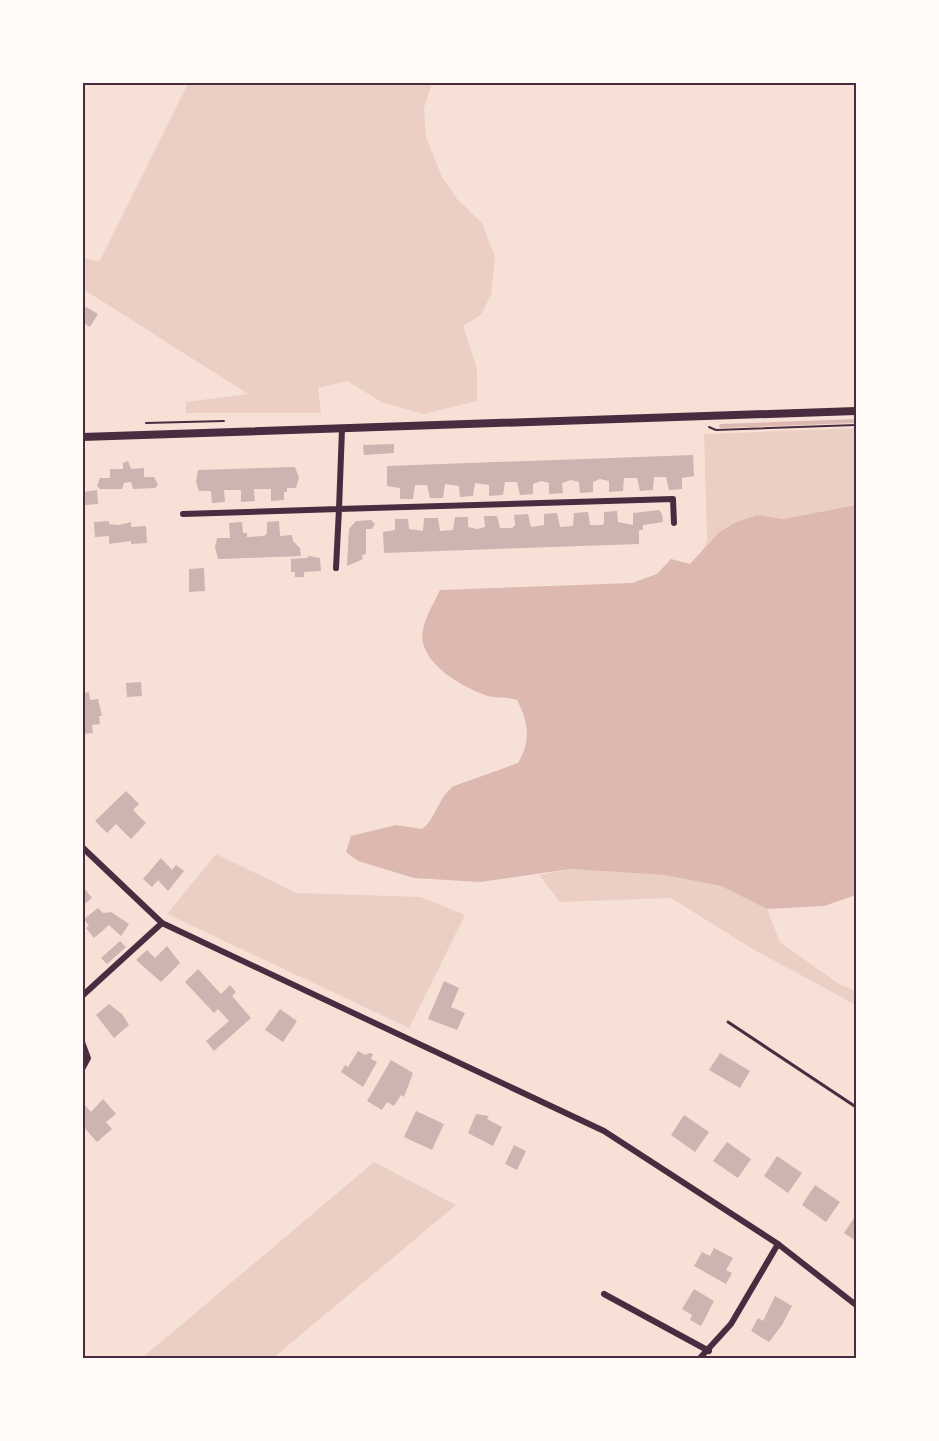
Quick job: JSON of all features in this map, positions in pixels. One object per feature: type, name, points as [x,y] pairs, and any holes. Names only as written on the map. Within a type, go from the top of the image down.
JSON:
[{"type":"street","points":[[82,437],[856,411]]},
{"type":"street","points":[[336,568],[342,429]]},
{"type":"street","points":[[183,514],[673,499],[674,523]]},
{"type":"street","points":[[82,847],[162,923],[604,1131],[778,1244],[856,1305]]},
{"type":"street","points":[[82,996],[162,923]]},
{"type":"street","points":[[82,1042],[88,1058],[82,1069]]},
{"type":"street","points":[[700,1359],[731,1324],[778,1244]]},
{"type":"street","points":[[604,1294],[709,1351]]},
{"type":"lane","points":[[728,1022],[856,1107]]},
{"type":"path","points":[[140,424],[204,420],[228,421]]},
{"type":"path","points":[[707,426],[716,430],[856,425]]},
{"type":"shaded area","points":[[188,83],[432,83],[424,108],[426,137],[442,177],[457,199],[482,223],[495,257],[491,295],[481,315],[463,326],[477,369],[477,401],[424,414],[383,403],[347,381],[318,388],[321,413],[186,413],[186,402],[248,394],[83,289],[82,258],[100,261]]},
{"type":"shaded area","points":[[856,428],[856,505],[783,519],[757,515],[734,523],[718,533],[704,547],[707,540],[704,434]]},
{"type":"shaded area","points":[[856,505],[856,895],[824,906],[767,909],[721,886],[664,875],[570,869],[480,882],[414,878],[358,861],[346,852],[351,836],[396,825],[422,829],[431,819],[444,796],[454,786],[518,763],[525,747],[526,724],[517,700],[489,696],[467,687],[439,668],[426,652],[422,636],[423,630],[440,590],[632,583],[657,574],[671,559],[690,564],[718,533],[734,523],[757,515],[783,519]]},
{"type":"shaded area","points":[[216,854],[297,893],[421,897],[465,915],[409,1028],[167,914]]},
{"type":"shaded area","points":[[570,869],[664,875],[721,886],[767,909],[780,942],[839,984],[856,991],[856,1005],[751,948],[671,898],[560,902],[539,875]]},
{"type":"shaded area","points":[[374,1162],[456,1205],[273,1358],[142,1358]]},
{"type":"building","points":[[86,307],[98,314],[90,327],[82,322],[82,313]]},
{"type":"building","points":[[394,444],[394,453],[364,455],[363,445]]},
{"type":"building","points":[[693,455],[694,476],[682,478],[682,489],[669,490],[666,477],[654,477],[653,490],[640,491],[637,478],[624,478],[623,491],[609,492],[609,481],[600,479],[593,482],[593,492],[580,493],[579,482],[571,480],[562,483],[563,493],[549,494],[549,483],[541,481],[533,484],[533,494],[520,495],[517,482],[505,482],[503,495],[489,496],[489,485],[475,483],[473,496],[460,497],[459,486],[445,484],[443,498],[430,498],[427,485],[415,485],[413,499],[400,499],[400,488],[387,486],[387,466]]},
{"type":"building","points":[[128,461],[131,469],[144,468],[144,477],[154,477],[158,485],[155,488],[133,489],[131,482],[124,483],[122,489],[100,489],[97,486],[100,478],[110,478],[110,469],[123,469],[123,463]]},
{"type":"building","points":[[295,467],[299,478],[296,488],[287,488],[287,492],[284,492],[284,500],[271,501],[271,489],[254,489],[255,501],[241,502],[241,490],[224,490],[225,502],[212,503],[211,491],[199,491],[196,482],[198,470]]},
{"type":"building","points":[[97,490],[98,504],[85,505],[84,492]]},
{"type":"building","points":[[659,510],[663,522],[643,525],[643,530],[639,530],[639,544],[384,553],[383,532],[395,530],[395,519],[408,519],[409,529],[423,531],[424,518],[438,518],[440,531],[453,530],[455,517],[468,517],[468,527],[477,529],[485,527],[484,516],[497,516],[500,528],[512,528],[515,525],[514,515],[528,514],[531,527],[544,525],[544,514],[557,513],[560,527],[573,526],[574,513],[588,512],[590,525],[602,525],[604,512],[617,511],[618,522],[633,525],[633,513]]},
{"type":"building","points":[[371,520],[375,524],[372,529],[366,529],[366,554],[362,555],[363,559],[347,566],[349,529],[356,521]]},
{"type":"building","points":[[109,521],[109,524],[119,525],[131,522],[131,527],[146,526],[147,543],[131,544],[131,541],[109,544],[109,536],[95,537],[94,522]]},
{"type":"building","points":[[279,521],[280,536],[292,535],[293,541],[300,548],[301,556],[218,559],[215,547],[217,538],[230,538],[229,523],[242,522],[243,533],[247,533],[247,537],[264,536],[267,533],[267,522]]},
{"type":"building","points":[[309,556],[320,558],[321,571],[304,572],[304,577],[295,577],[295,572],[291,572],[291,559]]},
{"type":"building","points":[[204,568],[205,591],[189,592],[189,569]]},
{"type":"building","points":[[141,682],[142,696],[127,697],[126,683]]},
{"type":"building","points":[[89,692],[90,700],[98,699],[102,716],[99,716],[100,724],[92,725],[93,733],[83,734],[82,693]]},
{"type":"building","points":[[126,791],[139,804],[133,810],[146,823],[131,839],[116,824],[107,833],[95,821]]},
{"type":"building","points":[[161,858],[172,870],[176,865],[184,871],[168,891],[158,880],[152,887],[143,879]]},
{"type":"building","points":[[85,889],[92,898],[82,906],[82,891]]},
{"type":"building","points":[[98,908],[103,913],[111,912],[129,924],[121,936],[109,925],[94,938],[86,928],[89,926],[84,919]]},
{"type":"building","points":[[120,941],[126,947],[107,964],[101,958]]},
{"type":"building","points":[[167,946],[180,963],[161,982],[136,960],[147,950],[155,958]]},
{"type":"building","points":[[198,969],[221,994],[230,985],[236,992],[232,996],[251,1018],[214,1051],[206,1041],[229,1021],[218,1009],[214,1013],[185,982]]},
{"type":"building","points":[[444,981],[459,988],[451,1007],[465,1013],[457,1030],[428,1019]]},
{"type":"building","points":[[109,1004],[122,1014],[129,1025],[114,1038],[96,1015]]},
{"type":"building","points":[[280,1009],[297,1021],[283,1042],[265,1030]]},
{"type":"building","points":[[358,1051],[365,1055],[373,1054],[371,1059],[377,1062],[363,1087],[341,1072],[345,1065],[348,1067]]},
{"type":"building","points":[[720,1053],[750,1071],[740,1088],[709,1070]]},
{"type":"building","points":[[391,1060],[413,1073],[404,1097],[401,1095],[394,1106],[387,1102],[382,1110],[367,1101]]},
{"type":"building","points":[[103,1099],[116,1114],[106,1122],[112,1129],[97,1142],[82,1125],[82,1102],[91,1112]]},
{"type":"building","points":[[416,1111],[444,1124],[432,1150],[404,1137]]},
{"type":"building","points":[[476,1114],[489,1116],[487,1119],[502,1127],[493,1146],[468,1133]]},
{"type":"building","points":[[684,1115],[709,1132],[695,1152],[671,1135]]},
{"type":"building","points":[[727,1142],[751,1159],[738,1178],[713,1161]]},
{"type":"building","points":[[514,1145],[526,1151],[517,1170],[505,1164]]},
{"type":"building","points":[[777,1156],[802,1173],[788,1193],[764,1176]]},
{"type":"building","points":[[815,1185],[840,1202],[826,1222],[802,1205]]},
{"type":"building","points":[[856,1215],[856,1241],[844,1233]]},
{"type":"building","points":[[714,1248],[733,1258],[726,1270],[732,1273],[726,1284],[694,1266],[702,1252],[710,1256]]},
{"type":"building","points":[[694,1289],[714,1301],[701,1326],[690,1320],[692,1315],[682,1309]]},
{"type":"building","points":[[775,1296],[792,1306],[782,1325],[769,1342],[751,1331],[758,1318],[763,1321]]},
{"type":"waterway","points":[[721,426],[856,421]]}]
